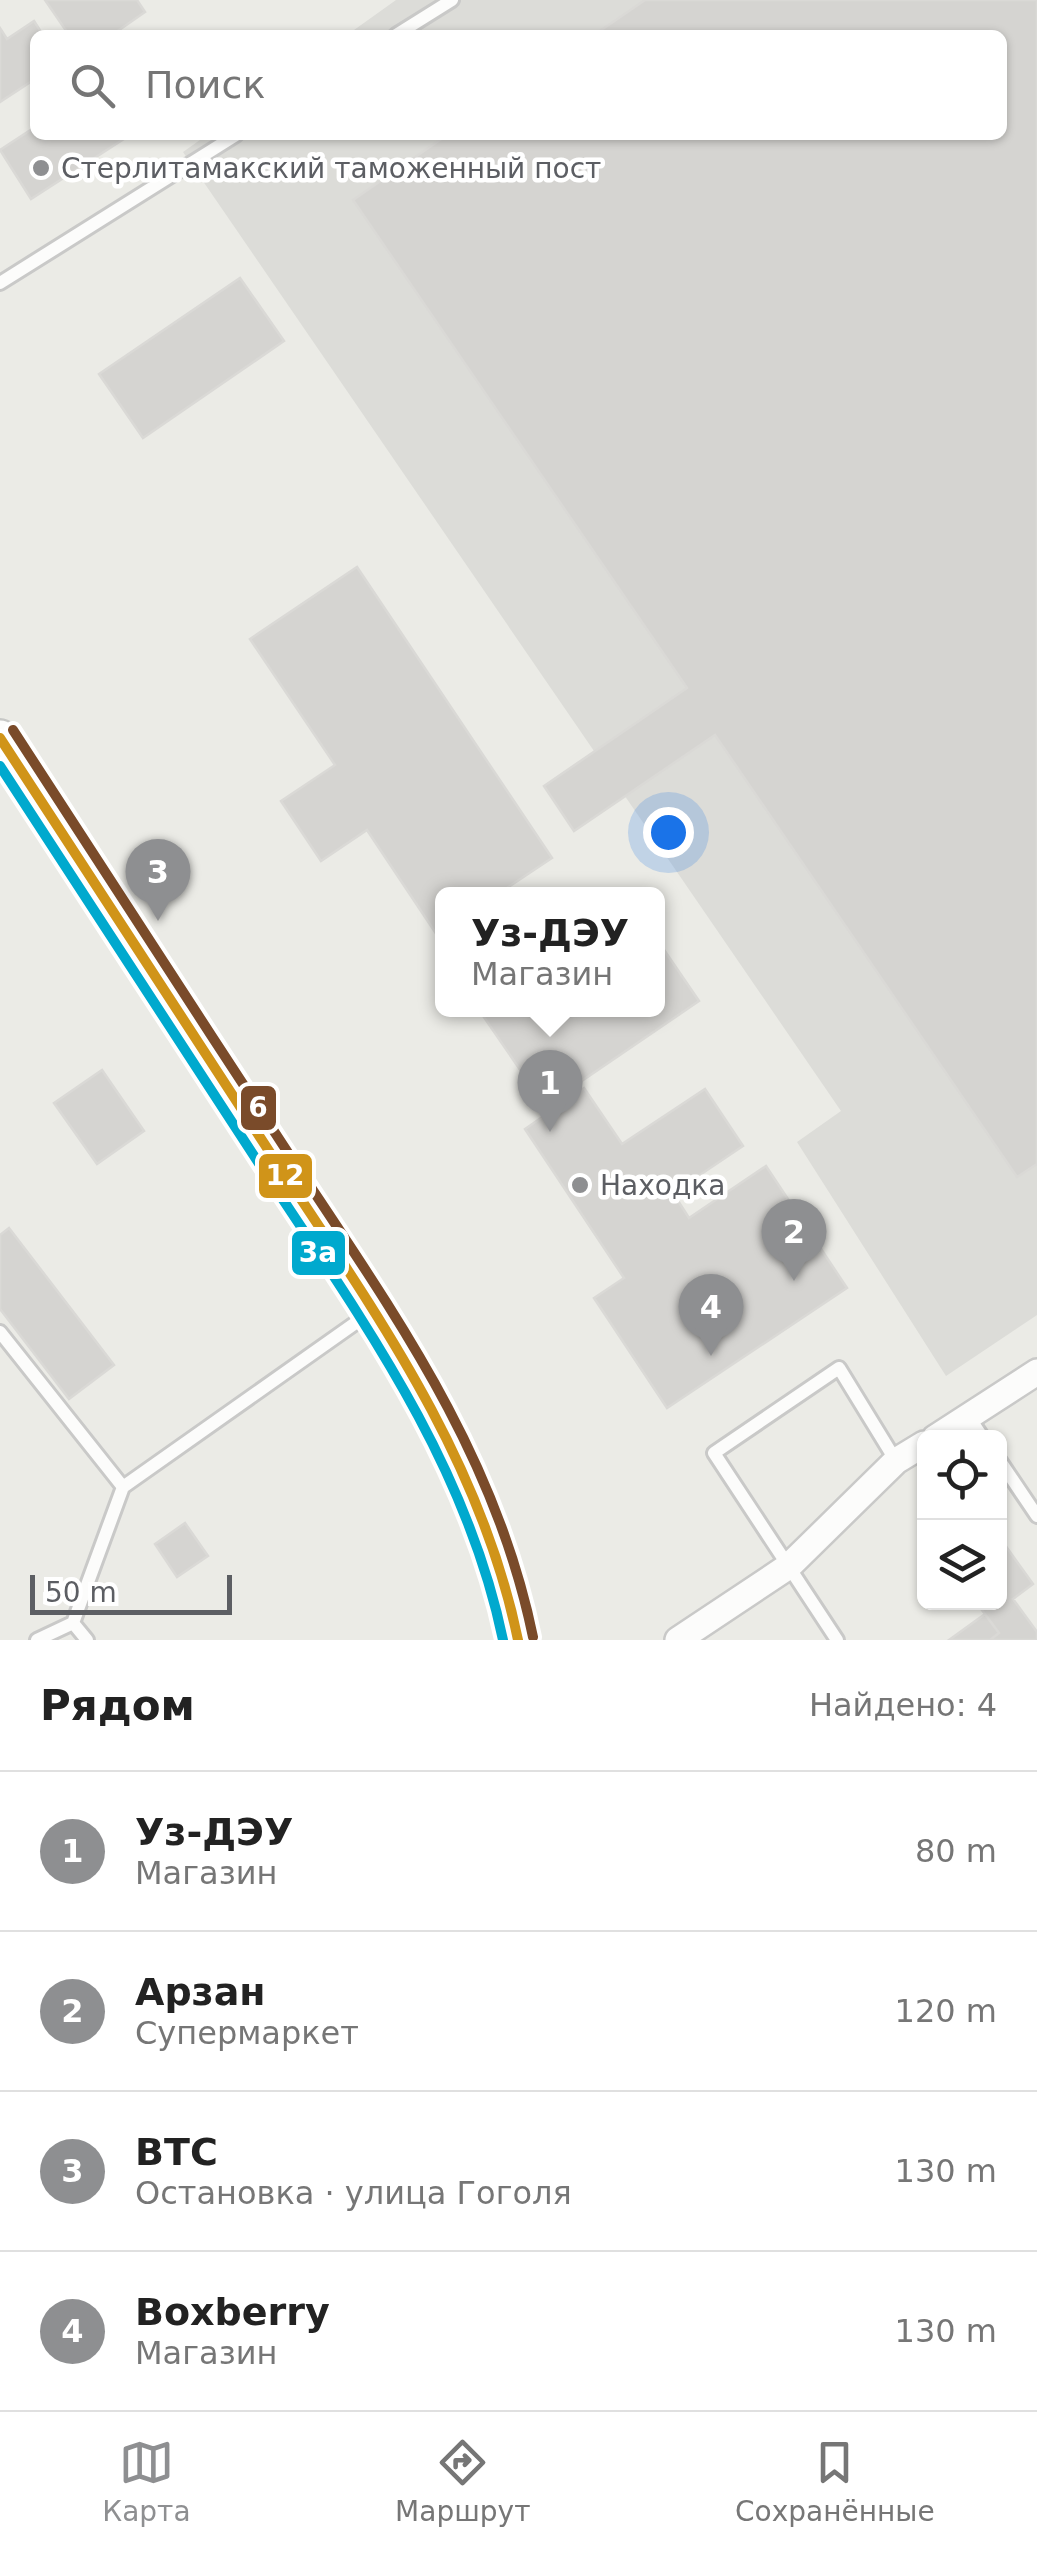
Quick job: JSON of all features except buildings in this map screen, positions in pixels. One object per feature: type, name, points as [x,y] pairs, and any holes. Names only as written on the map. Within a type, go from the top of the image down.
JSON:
[{"type":"street","points":[[0,738],[422,1386],[490,1533],[513,1599],[518,1640]]},
{"type":"street","points":[[976,1427],[1037,1372]]},
{"type":"street","points":[[678,1640],[789,1566],[896,1461],[917,1448]]},
{"type":"lane","points":[[404,30],[452,0]]},
{"type":"lane","points":[[0,283],[228,140]]},
{"type":"lane","points":[[37,1640],[74,1623],[123,1487],[374,1310]]},
{"type":"lane","points":[[0,1332],[123,1487]]},
{"type":"lane","points":[[838,1640],[714,1453],[839,1368],[896,1461]]},
{"type":"lane","points":[[1007,1471],[1037,1516]]},
{"type":"lane","points":[[74,1623],[87,1640]]},
{"type":"shaded area","points":[[396,0],[1037,0],[1037,1315],[946,1376],[797,1142],[841,1111],[183,152],[200,140],[1007,140],[1007,30],[354,30]]},
{"type":"transit line","name":"6","points":[[13,730],[359,1260],[431,1378],[492,1501],[533,1637]]},
{"type":"transit line","name":"12","points":[[0,738],[346,1267],[418,1384],[477,1507],[501,1572],[518,1640]]},
{"type":"transit line","name":"3а","points":[[0,766],[335,1277],[405,1392],[463,1511],[486,1574],[503,1640]]},
{"type":"place","name":"Стерлитамакский таможенный пост","points":[[41,168]]},
{"type":"place","name":"ВТС","points":[[158,921]]},
{"type":"place","name":"Уз-ДЭУ","points":[[550,1132]]},
{"type":"place","name":"Находка","points":[[580,1185]]},
{"type":"place","name":"Арзан","points":[[794,1281]]},
{"type":"place","name":"Boxberry","points":[[711,1356]]}]
